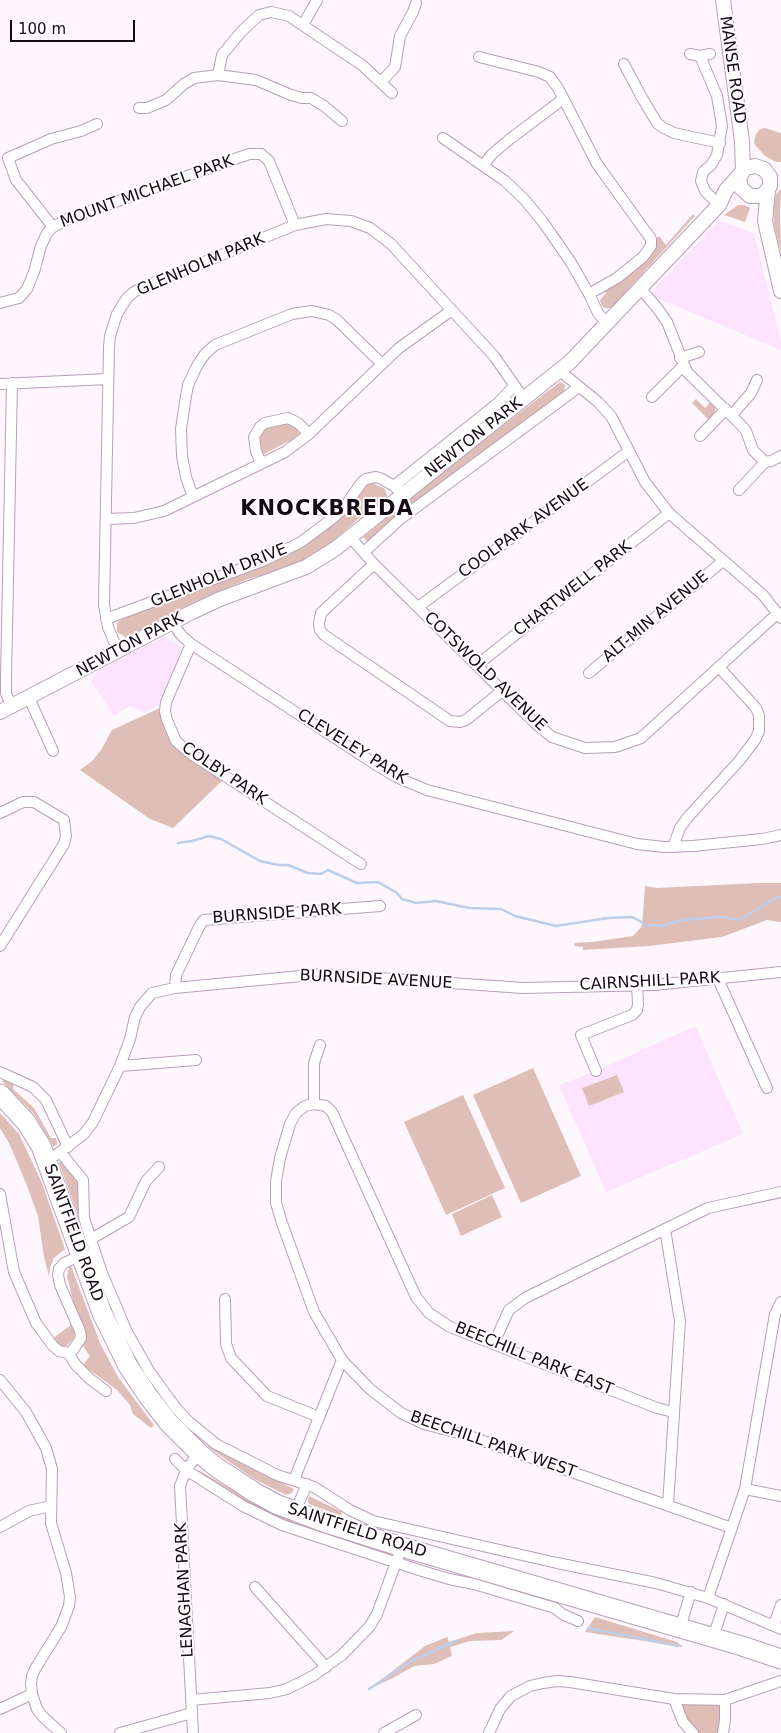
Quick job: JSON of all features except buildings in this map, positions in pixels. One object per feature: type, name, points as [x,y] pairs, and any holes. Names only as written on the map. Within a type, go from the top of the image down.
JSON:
[{"type":"highway","name":"SAINTFIELD ROAD","points":[[0,1094],[26,1122],[37,1140],[58,1153],[80,1256],[102,1313],[132,1372],[165,1418],[199,1453],[222,1471],[254,1492],[295,1512],[352,1532],[399,1555],[680,1628],[781,1659]]},
{"type":"street","points":[[303,25],[317,0]]},
{"type":"street","name":"MANSE ROAD","points":[[723,0],[742,141],[742,173]]},
{"type":"street","points":[[381,82],[395,67],[400,36],[416,3]]},
{"type":"street","points":[[218,75],[222,55],[241,32],[259,15],[270,12],[289,16],[303,25],[362,66],[392,93]]},
{"type":"street","points":[[700,54],[720,106],[722,126],[715,161],[703,172],[701,181],[706,191],[719,205]]},
{"type":"street","points":[[479,58],[546,74],[554,81],[597,164],[647,232],[652,243],[649,251],[630,269],[589,294]]},
{"type":"street","points":[[624,64],[641,96],[662,127],[674,133],[720,143]]},
{"type":"street","points":[[139,108],[147,108],[166,100],[194,78],[218,75],[256,80],[291,95],[311,98],[324,106],[342,122]]},
{"type":"street","points":[[484,164],[510,139],[563,99]]},
{"type":"street","points":[[53,227],[21,187],[4,159],[51,139],[82,131],[97,124]]},
{"type":"street","points":[[443,138],[484,164],[514,188],[532,208],[570,261],[598,313],[607,324]]},
{"type":"street","name":"MANSE ROAD","points":[[742,141],[762,168]]},
{"type":"street","name":"MOUNT MICHAEL PARK","points":[[0,303],[19,298],[27,289],[44,239],[53,227],[68,219],[256,153],[266,156],[269,161],[295,225]]},
{"type":"street","points":[[781,170],[751,166],[742,173],[740,184],[765,222],[781,291]]},
{"type":"street","points":[[762,168],[770,176],[773,185],[765,222]]},
{"type":"street","name":"NEWTON PARK","points":[[6,709],[220,599],[306,567],[350,537],[398,490],[560,371],[719,205],[726,190],[742,173]]},
{"type":"street","points":[[748,195],[760,196],[773,185]]},
{"type":"street","name":"NEWTON PARK","points":[[719,205],[733,198],[748,195]]},
{"type":"street","name":"GLENHOLM PARK","points":[[118,651],[110,635],[104,605],[109,347],[113,325],[122,306],[134,292],[295,225],[326,219],[351,221],[370,228],[391,244],[494,356],[524,399]]},
{"type":"street","points":[[640,288],[667,322],[687,372],[746,431],[753,450],[765,462]]},
{"type":"street","points":[[106,519],[150,516],[164,511],[285,452],[309,434],[398,348],[452,310]]},
{"type":"street","points":[[194,497],[186,477],[182,456],[181,429],[188,385],[198,364],[215,345],[292,314],[312,311],[320,312],[337,320],[382,364]]},
{"type":"street","points":[[652,397],[682,362],[699,352]]},
{"type":"street","points":[[560,371],[611,416],[645,482],[669,513],[763,595],[779,615]]},
{"type":"street","points":[[0,384],[108,379]]},
{"type":"street","points":[[700,436],[751,393],[757,380]]},
{"type":"street","points":[[6,709],[5,571],[12,383]]},
{"type":"street","points":[[398,490],[498,403],[514,386]]},
{"type":"street","points":[[364,552],[399,520],[579,387]]},
{"type":"street","points":[[261,463],[256,451],[254,437],[265,423],[288,418],[298,423],[309,434]]},
{"type":"street","name":"COOLPARK AVENUE","points":[[418,608],[629,451]]},
{"type":"street","points":[[739,490],[765,462],[781,456]]},
{"type":"street","name":"GLENHOLM DRIVE","points":[[106,619],[274,556],[302,542],[334,518],[366,479],[376,477],[382,479],[398,490]]},
{"type":"street","name":"CHARTWELL PARK","points":[[477,665],[669,513]]},
{"type":"street","name":"COTSWOLD AVENUE","points":[[350,537],[374,564],[536,724],[552,737],[585,748],[607,748],[624,745],[641,738],[779,615]]},
{"type":"street","name":"ALT-MIN AVENUE","points":[[590,673],[723,561]]},
{"type":"street","points":[[374,564],[321,613],[319,624],[320,630],[324,635],[450,721],[460,722],[466,720],[502,691]]},
{"type":"street","name":"CLEVELEY PARK","points":[[172,622],[181,635],[191,644],[378,766],[411,784],[436,793],[627,842],[673,847],[762,839],[781,835]]},
{"type":"street","name":"COLBY PARK","points":[[191,644],[166,702],[166,720],[176,741],[191,754],[361,864]]},
{"type":"street","points":[[673,847],[680,828],[739,761],[755,740],[759,731],[760,715],[756,708],[719,668]]},
{"type":"street","points":[[28,698],[53,751]]},
{"type":"street","points":[[0,813],[23,802],[34,802],[64,820],[66,836],[64,844],[0,946]]},
{"type":"street","name":"BURNSIDE PARK","points":[[175,988],[176,976],[204,920],[380,906]]},
{"type":"street","name":"CAIRNSHILL PARK","points":[[518,988],[638,985],[781,972]]},
{"type":"street","name":"BURNSIDE AVENUE","points":[[175,988],[322,974],[518,988]]},
{"type":"street","points":[[718,979],[767,1088]]},
{"type":"street","points":[[596,1071],[579,1031],[632,1015],[637,1010],[638,985]]},
{"type":"street","points":[[58,1153],[84,1134],[93,1122],[120,1066],[135,1017],[140,1007],[152,994],[175,988]]},
{"type":"street","points":[[314,1104],[314,1063],[320,1045]]},
{"type":"street","points":[[120,1066],[196,1060]]},
{"type":"street","name":"SAINTFIELD ROAD","points":[[1,1074],[33,1088],[46,1100],[58,1153],[83,1180],[84,1218],[110,1294],[127,1332],[149,1371],[176,1408],[189,1422],[216,1444],[265,1470],[322,1491],[350,1510],[384,1524],[691,1592],[777,1627]]},
{"type":"street","name":"BEECHILL PARK EAST","points":[[314,1104],[326,1106],[332,1112],[411,1286],[422,1305],[450,1327],[658,1408],[673,1412]]},
{"type":"street","name":"BEECHILL PARK WEST","points":[[314,1104],[305,1106],[296,1113],[290,1124],[276,1181],[276,1203],[314,1312],[342,1360],[370,1390],[401,1413],[424,1424],[466,1435],[732,1528]]},
{"type":"street","points":[[91,1239],[129,1216],[146,1181],[159,1167]]},
{"type":"street","points":[[494,1343],[509,1310],[516,1304],[708,1208],[781,1192]]},
{"type":"street","points":[[0,1194],[3,1231],[18,1283],[36,1323],[48,1342],[59,1351],[68,1352],[73,1350],[81,1338],[80,1331],[60,1285],[58,1275],[59,1269],[64,1263],[80,1256]]},
{"type":"street","points":[[665,1230],[680,1321],[668,1506]]},
{"type":"street","points":[[225,1299],[226,1344],[231,1358],[267,1396],[319,1417]]},
{"type":"street","points":[[708,1598],[745,1489],[775,1314],[781,1302]]},
{"type":"street","points":[[68,1352],[76,1365],[106,1391]]},
{"type":"street","points":[[294,1480],[342,1360]]},
{"type":"street","points":[[0,1380],[26,1412],[50,1460],[52,1469],[51,1506],[53,1534],[66,1573],[70,1597],[69,1606],[61,1627],[32,1676],[32,1694],[37,1709],[61,1733]]},
{"type":"street","name":"LENAGHAN PARK","points":[[193,1733],[180,1493],[186,1470],[199,1453]]},
{"type":"street","name":"SAINTFIELD ROAD","points":[[175,1459],[186,1470],[261,1516],[315,1537],[399,1555],[449,1579],[474,1584],[555,1608],[562,1614],[578,1621]]},
{"type":"street","points":[[295,1512],[307,1484]]},
{"type":"street","points":[[745,1489],[781,1496]]},
{"type":"street","points":[[0,1527],[29,1511],[51,1506]]},
{"type":"street","points":[[191,1700],[252,1695],[287,1689],[301,1684],[326,1667],[353,1645],[370,1626],[377,1614],[399,1555]]},
{"type":"street","points":[[255,1587],[326,1667]]},
{"type":"street","points":[[680,1628],[691,1592]]},
{"type":"street","points":[[713,1638],[724,1604]]},
{"type":"street","points":[[777,1627],[781,1605]]},
{"type":"street","points":[[489,1733],[500,1709],[511,1696],[530,1686],[543,1683],[570,1682],[674,1699],[725,1700],[781,1681]]},
{"type":"street","points":[[0,1709],[32,1694]]},
{"type":"street","points":[[674,1699],[683,1722],[693,1733]]},
{"type":"street","points":[[723,1733],[725,1700]]},
{"type":"street","points":[[120,1733],[192,1713]]},
{"type":"street","points":[[384,1733],[416,1715]]},
{"type":"shaded area","points":[[765,128],[781,133],[781,162],[776,162],[765,156],[755,145],[756,134],[760,129]]},
{"type":"shaded area","points":[[781,189],[781,253],[774,224],[773,205],[776,194]]},
{"type":"shaded area","points":[[738,205],[750,208],[745,222],[724,215]]},
{"type":"shaded area","points":[[693,214],[695,216],[611,308],[602,306],[600,300],[606,293],[604,291],[646,260],[657,246],[655,240],[659,236],[666,245]]},
{"type":"shaded area","points":[[719,221],[754,233],[781,342],[781,350],[652,296],[654,289]]},
{"type":"shaded area","points":[[560,382],[565,385],[564,393],[368,542],[363,537],[467,453]]},
{"type":"shaded area","points":[[696,399],[705,408],[710,402],[715,408],[715,414],[710,421],[692,403]]},
{"type":"shaded area","points":[[289,422],[296,427],[299,434],[264,454],[260,449],[258,435],[266,426]]},
{"type":"shaded area","points":[[371,483],[384,488],[387,499],[304,561],[248,579],[190,604],[129,636],[125,637],[117,632],[117,623],[121,620],[120,618],[280,557],[367,484]]},
{"type":"shaded area","points":[[165,637],[185,650],[158,706],[144,712],[130,706],[114,716],[91,681],[98,671]]},
{"type":"shaded area","points":[[160,708],[163,725],[172,745],[188,758],[224,779],[173,828],[150,819],[80,770],[92,761],[101,750],[112,730]]},
{"type":"shaded area","points":[[781,883],[781,922],[767,920],[722,937],[649,946],[583,950],[583,947],[574,946],[575,943],[633,936],[642,926],[645,886],[657,888]]},
{"type":"shaded area","points":[[695,1026],[743,1134],[606,1192],[559,1085],[596,1071]]},
{"type":"shaded area","points":[[533,1068],[581,1176],[521,1203],[473,1095]]},
{"type":"shaded area","points":[[617,1075],[624,1092],[589,1106],[582,1088]]},
{"type":"shaded area","points":[[2,1081],[14,1084],[13,1089],[34,1108],[51,1138],[56,1138],[57,1145],[53,1146],[34,1114]]},
{"type":"shaded area","points":[[463,1095],[505,1188],[446,1215],[404,1122]]},
{"type":"shaded area","points":[[0,1113],[19,1134],[42,1183],[65,1249],[54,1258],[49,1276],[38,1216],[9,1143],[0,1128]]},
{"type":"shaded area","points":[[61,1161],[78,1182],[79,1218],[59,1163]]},
{"type":"shaded area","points":[[492,1195],[502,1217],[461,1236],[452,1214]]},
{"type":"shaded area","points":[[71,1266],[100,1343],[118,1377],[154,1425],[151,1428],[133,1414],[130,1405],[117,1390],[83,1365],[90,1356],[83,1346],[85,1332],[74,1305],[67,1276]]},
{"type":"shaded area","points":[[71,1325],[75,1331],[74,1338],[67,1346],[60,1346],[52,1339]]},
{"type":"shaded area","points":[[193,1431],[215,1448],[294,1489],[292,1493],[286,1495],[254,1479],[211,1449]]},
{"type":"shaded area","points":[[198,1470],[269,1511],[301,1525],[380,1552],[264,1514]]},
{"type":"shaded area","points":[[309,1496],[342,1512],[341,1516],[309,1504]]},
{"type":"shaded area","points":[[595,1617],[677,1642],[683,1647],[585,1632]]},
{"type":"shaded area","points":[[514,1631],[501,1640],[470,1641],[450,1647],[452,1656],[434,1664],[414,1666],[369,1689],[425,1646],[447,1637],[449,1642],[477,1633]]},
{"type":"shaded area","points":[[682,1703],[718,1703],[721,1720],[717,1733],[697,1733],[693,1730],[679,1707]]},
{"type":"waterway","points":[[178,843],[209,836],[221,839],[260,861],[288,865],[308,873],[321,874],[328,870],[357,883],[378,882],[397,893],[402,899],[416,903],[436,901],[469,908],[501,909],[515,916],[556,926],[608,918],[632,917],[647,925],[661,926],[682,920],[722,917],[739,920],[776,898],[781,897]]},
{"type":"waterway","points":[[588,1628],[678,1646]]},
{"type":"waterway","points":[[369,1689],[413,1660],[456,1641]]},
{"type":"district","name":"KNOCKBREDA","points":[[327,510]]}]
